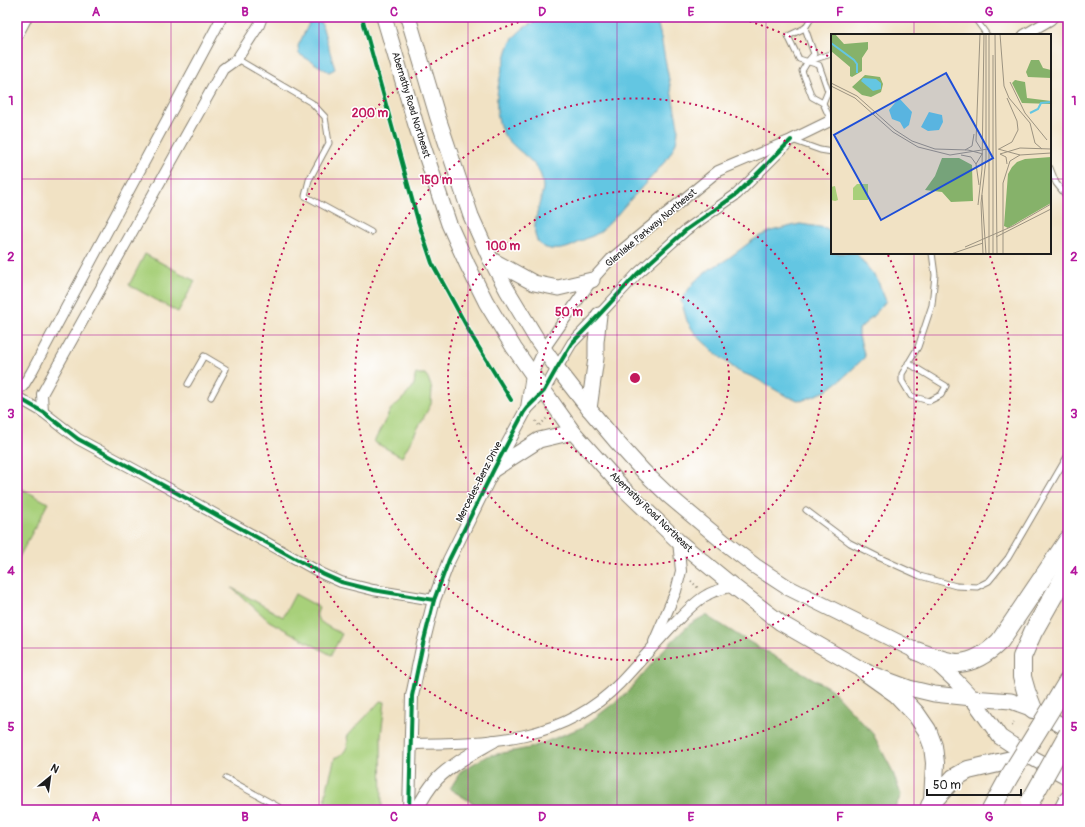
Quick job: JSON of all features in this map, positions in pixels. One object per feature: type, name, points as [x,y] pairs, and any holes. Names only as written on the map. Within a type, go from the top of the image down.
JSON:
[{"type":"highway","points":[[916,651],[950,662],[958,663],[981,656],[992,649],[1000,641],[1068,540]]},
{"type":"highway","points":[[1033,709],[1022,677],[1022,657],[1033,632],[1068,570]]},
{"type":"highway","points":[[866,672],[897,694],[916,714],[927,730],[933,746],[935,763],[930,805]]},
{"type":"highway","points":[[990,810],[1064,688]]},
{"type":"highway","points":[[1027,806],[1068,734]]},
{"type":"highway","points":[[930,805],[954,778],[968,770],[1029,756]]},
{"type":"highway","points":[[1063,810],[1068,800]]},
{"type":"main road","name":"Abernathy Road Northeast","points":[[384,17],[416,125],[449,224],[486,302],[514,348],[573,432],[624,490],[678,541],[781,623],[866,672],[909,688],[934,694],[1010,701],[1033,709],[1068,729]]},
{"type":"main road","points":[[408,17],[438,118],[471,216],[490,259],[507,290],[544,350],[589,409],[644,472],[713,534],[755,566],[787,587],[916,651],[938,664],[972,698],[1000,737],[1029,756],[1068,777]]},
{"type":"main road","points":[[490,259],[534,283],[558,288],[592,280]]},
{"type":"main road","points":[[589,409],[600,315]]},
{"type":"main road","points":[[494,469],[539,440],[573,432]]},
{"type":"street","points":[[17,36],[27,17]]},
{"type":"street","points":[[17,390],[23,386],[31,373],[222,17]]},
{"type":"street","points":[[43,412],[42,394],[49,381],[223,69],[237,59],[259,25],[262,17]]},
{"type":"street","points":[[1026,34],[1053,17]]},
{"type":"street","name":"Glenlake Parkway Northeast","points":[[532,374],[544,350],[592,280],[611,260],[718,171],[831,121]]},
{"type":"street","name":"Glenlake Parkway Northeast","points":[[544,391],[572,343],[637,274],[686,230],[737,194],[791,140]]},
{"type":"street","name":"Mercedes-Benz Drive","points":[[527,408],[532,374]]},
{"type":"street","name":"Mercedes-Benz Drive","points":[[409,810],[412,696],[434,600],[449,560],[494,469],[527,408],[544,391]]},
{"type":"street","points":[[17,396],[43,412],[78,439],[335,580],[373,590],[434,600]]},
{"type":"street","points":[[651,649],[676,591],[680,571],[678,541]]},
{"type":"street","points":[[411,744],[494,741],[538,732],[560,725],[582,714],[619,684],[688,609],[707,595],[733,586]]},
{"type":"street","points":[[417,810],[437,779],[461,760],[494,741]]},
{"type":"lane","points":[[812,17],[805,28],[788,36],[799,59],[818,65],[828,91],[823,103]]},
{"type":"lane","points":[[974,17],[986,34]]},
{"type":"lane","points":[[805,28],[814,54],[802,71],[812,97],[823,103],[831,119]]},
{"type":"lane","points":[[808,61],[831,54]]},
{"type":"lane","points":[[237,59],[312,103],[325,117],[329,143],[309,180],[305,196],[371,232]]},
{"type":"lane","points":[[791,140],[820,150],[831,152]]},
{"type":"lane","points":[[1051,172],[1056,183],[1068,198]]},
{"type":"lane","points":[[908,363],[946,386],[941,395],[929,401],[911,396],[902,381],[902,374],[908,363],[918,347],[932,305],[935,275],[932,254]]},
{"type":"lane","points":[[188,384],[204,356],[226,369],[211,397]]},
{"type":"lane","points":[[806,510],[850,543],[920,576],[956,586],[977,587],[989,581],[1008,558],[1068,455]]},
{"type":"lane","points":[[226,778],[284,810]]},
{"type":"path","points":[[540,426],[548,417]]},
{"type":"path","points":[[687,577],[702,591]]},
{"type":"path","points":[[1012,726],[1014,722]]},
{"type":"green space","points":[[145,254],[195,281],[178,312],[129,285]]},
{"type":"green space","points":[[416,374],[425,374],[428,378],[432,389],[431,404],[402,457],[374,442],[391,409],[413,387]]},
{"type":"green space","points":[[17,486],[48,503],[17,561]]},
{"type":"green space","points":[[232,588],[283,617],[295,594],[319,607],[317,614],[318,619],[328,627],[342,634],[331,655],[269,621]]},
{"type":"green space","points":[[706,615],[831,689],[873,734],[892,770],[901,795],[894,810],[484,810],[450,789],[461,771],[487,756],[530,748],[583,727],[627,693],[666,647],[690,624]]},
{"type":"green space","points":[[380,701],[385,702],[381,736],[382,810],[328,810],[325,808],[326,793],[335,757],[338,757],[345,751],[348,743],[347,737]]},
{"type":"water","points":[[312,17],[318,18],[322,25],[335,69],[329,72],[299,54],[298,46]]},
{"type":"water","points":[[547,17],[656,17],[678,126],[676,141],[665,162],[607,225],[597,234],[574,245],[561,249],[550,249],[543,247],[537,241],[535,227],[543,188],[541,176],[534,164],[505,137],[497,113],[498,86],[512,41],[526,26]]},
{"type":"water","points":[[800,224],[826,228],[831,231],[831,254],[857,254],[877,279],[886,301],[859,329],[859,336],[865,357],[843,378],[826,391],[801,401],[786,396],[755,378],[738,371],[720,357],[696,335],[687,321],[681,300],[694,282],[710,269],[726,260],[753,240],[771,231]]},
{"type":"cycle path","points":[[362,17],[418,221],[432,263],[473,338],[511,400]]},
{"type":"cycle path","points":[[409,810],[412,696],[434,600],[449,560],[524,412],[544,391],[572,343],[637,274],[686,230],[737,194],[791,140]]},
{"type":"cycle path","points":[[17,397],[43,412],[78,439],[323,574],[341,582],[373,590],[434,600]]}]
